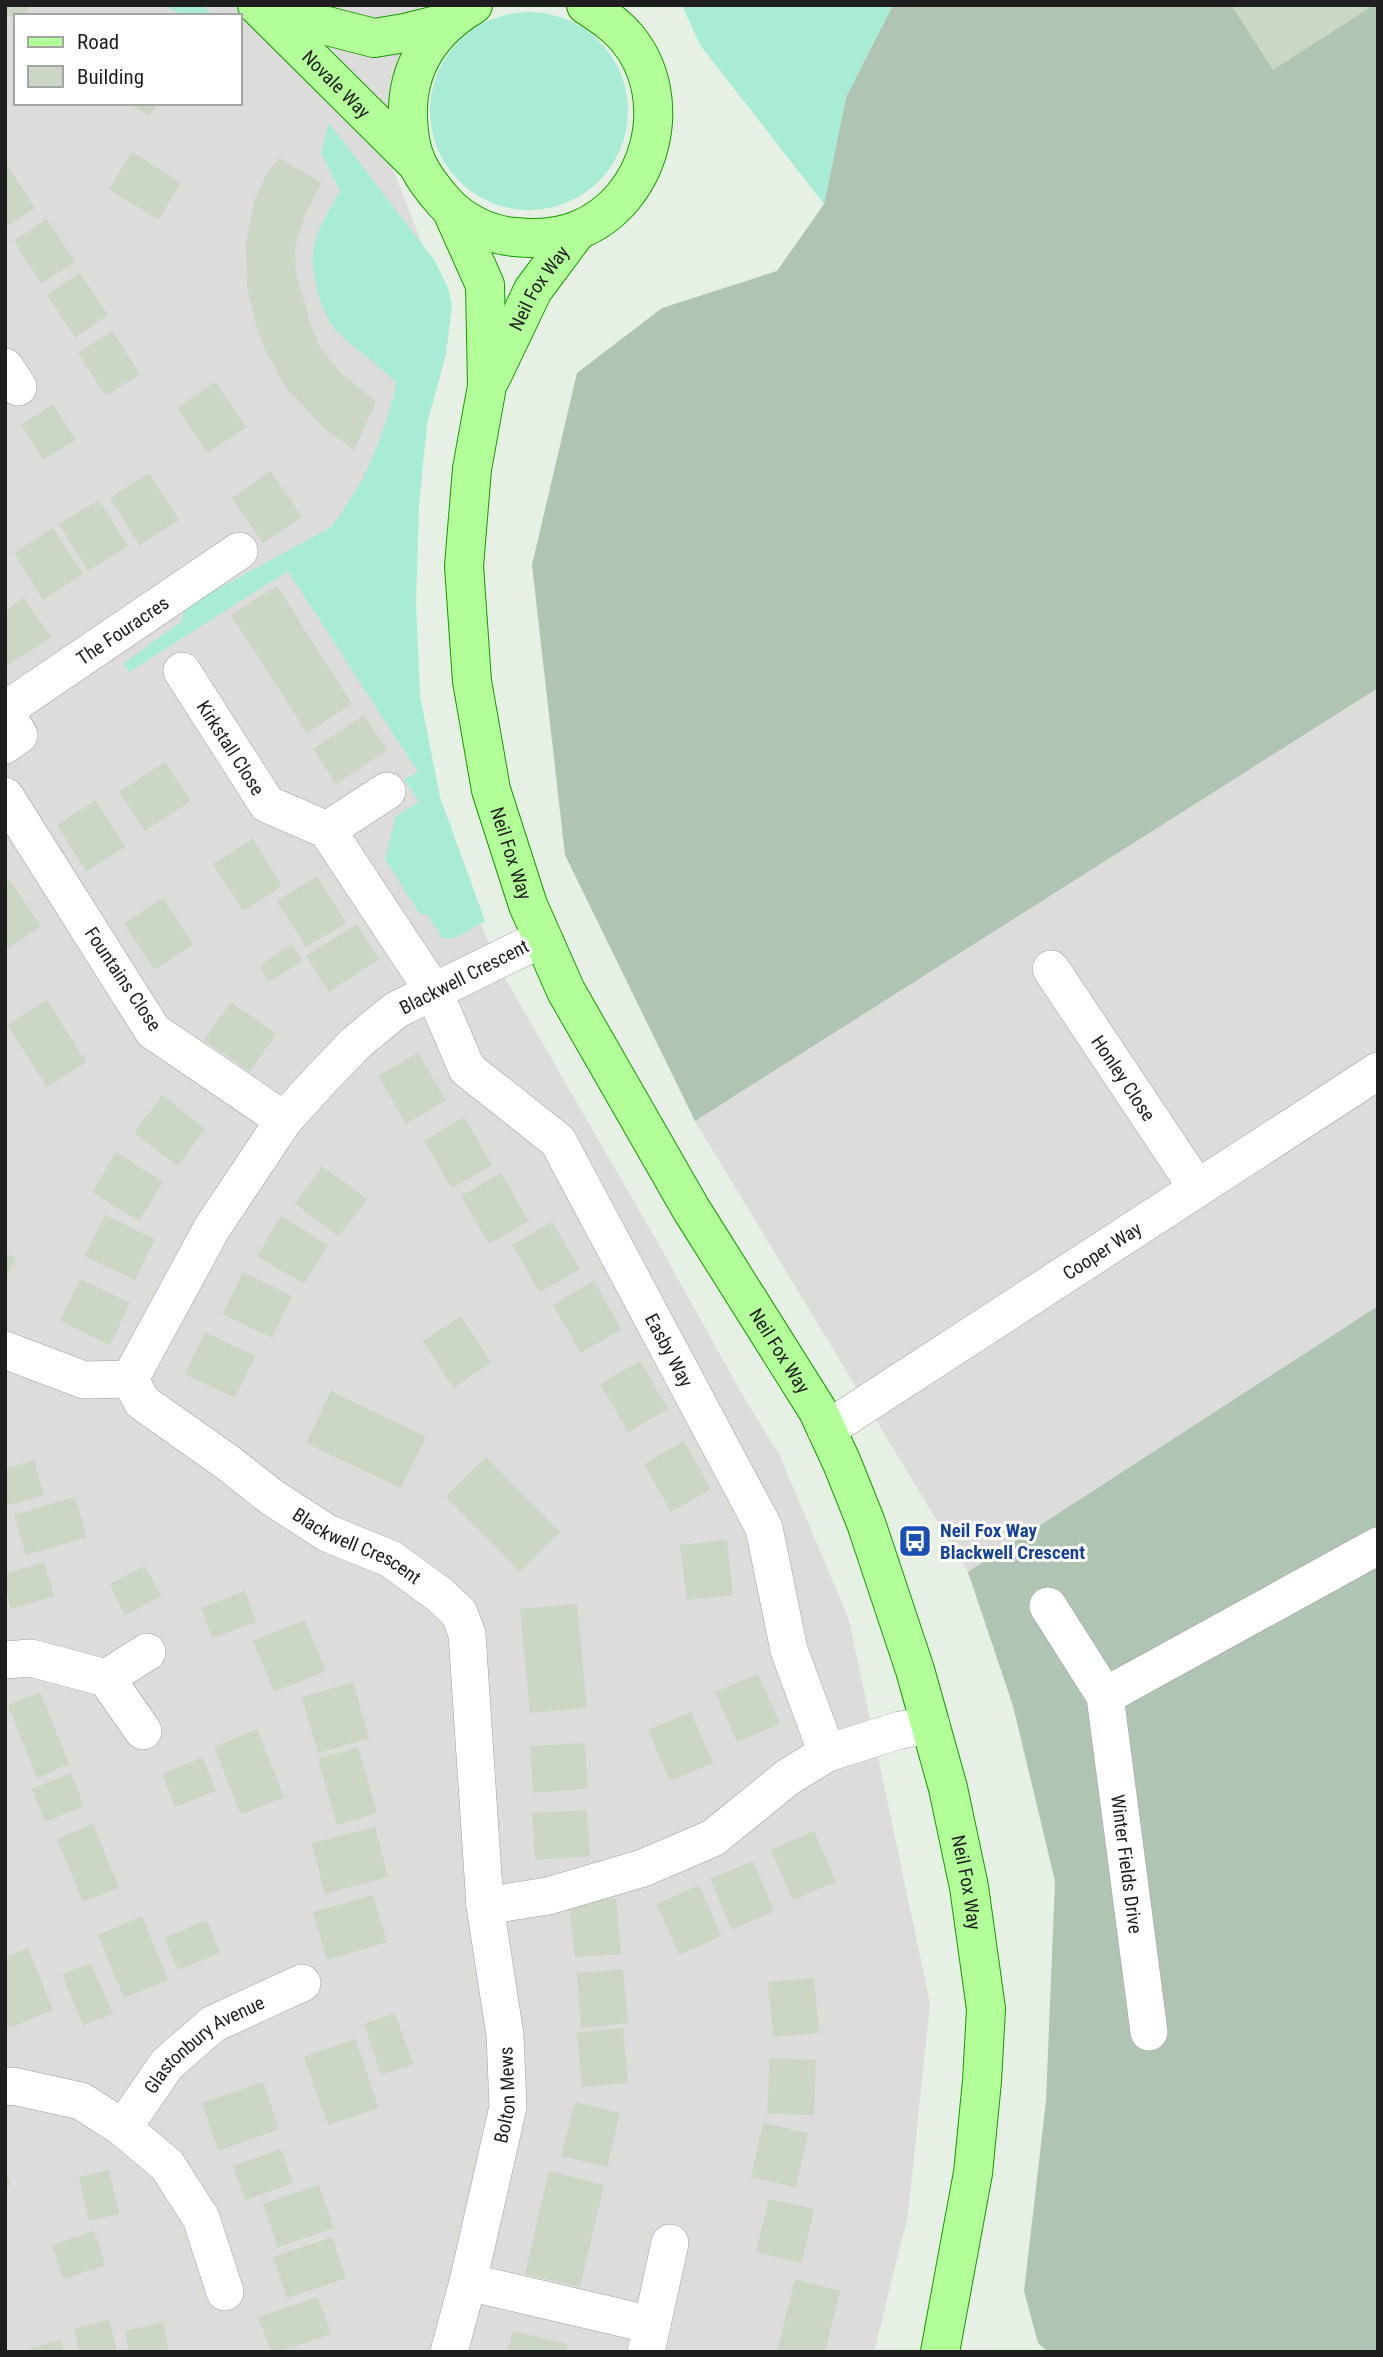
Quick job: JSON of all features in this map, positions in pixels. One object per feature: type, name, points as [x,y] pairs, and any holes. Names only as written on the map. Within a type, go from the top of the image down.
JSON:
[{"type":"main road","name":"Novale Way","points":[[257,5],[416,163]]},
{"type":"main road","name":"Novale Way","points":[[264,5],[300,19],[374,38],[405,33],[461,13]]},
{"type":"main road","points":[[461,13],[430,40],[419,60],[407,99],[409,141],[416,163],[425,180],[452,211],[477,227],[505,236],[535,239],[577,231],[615,206],[632,188],[646,159],[653,133],[654,106],[649,80],[629,22],[606,17],[586,5]]},
{"type":"main road","name":"Neil Fox Way","points":[[452,211],[485,285],[487,386],[472,470],[464,566],[471,681],[491,790],[528,905],[566,991],[691,1209],[818,1411],[866,1522],[915,1670],[948,1788],[969,1887],[986,2008],[973,2174],[940,2352]]},
{"type":"main road","name":"Neil Fox Way","points":[[487,386],[533,290],[577,231]]},
{"type":"street","name":"The Fouracres","points":[[5,745],[19,735],[5,711],[239,551]]},
{"type":"street","name":"Kirkstall Close","points":[[182,671],[267,804],[327,830]]},
{"type":"street","points":[[387,791],[327,830],[434,992]]},
{"type":"street","name":"Fountains Close","points":[[5,796],[153,1031],[284,1119]]},
{"type":"street","name":"Blackwell Crescent","points":[[485,1906],[467,1634],[459,1613],[440,1595],[391,1559],[327,1533],[272,1498],[227,1462],[142,1402],[130,1379],[212,1228],[284,1119],[357,1042],[396,1010],[543,938]]},
{"type":"street","name":"Honley Close","points":[[1051,969],[1197,1188]]},
{"type":"street","name":"Easby Way","points":[[434,992],[467,1069],[558,1141],[764,1528],[789,1650],[827,1753]]},
{"type":"street","name":"Cooper Way","points":[[826,1430],[1378,1070]]},
{"type":"street","points":[[5,1350],[84,1380],[130,1379]]},
{"type":"street","points":[[1105,1696],[1378,1546]]},
{"type":"street","name":"Winter Fields Drive","points":[[1048,1606],[1105,1696],[1149,2032]]},
{"type":"street","points":[[106,1678],[147,1652]]},
{"type":"street","points":[[5,1660],[31,1658],[106,1678],[143,1731]]},
{"type":"street","points":[[485,1906],[548,1896],[643,1868],[713,1838],[789,1777],[827,1753],[900,1730],[930,1725]]},
{"type":"street","name":"Bolton Mews","points":[[449,2352],[508,2107],[505,2035],[485,1906]]},
{"type":"street","name":"Glastonbury Avenue","points":[[123,2128],[167,2064],[213,2024],[302,1983]]},
{"type":"street","points":[[5,2087],[13,2086],[81,2101],[123,2128],[167,2165],[201,2218],[225,2292]]},
{"type":"street","points":[[468,2282],[649,2339],[670,2243]]},
{"type":"shaded area","points":[[5,5],[419,5],[393,169],[429,262],[409,467],[412,717],[454,865],[506,980],[743,1396],[780,1456],[849,1620],[930,2003],[908,2215],[874,2352],[5,2352]]},
{"type":"shaded area","points":[[893,5],[1378,5],[1378,688],[695,1121],[565,855],[532,565],[577,373],[662,308],[777,271],[824,204],[846,97]]},
{"type":"shaded area","points":[[1378,688],[1378,1306],[968,1572],[695,1121]]},
{"type":"shaded area","points":[[1378,1306],[1378,2352],[1048,2352],[1038,2343],[1024,2291],[1046,2101],[1055,1881],[1013,1706],[968,1572]]},
{"type":"green space","points":[[162,5],[201,5],[212,14],[181,14]]},
{"type":"green space","points":[[682,5],[893,5],[846,97],[824,204],[700,45]]},
{"type":"green space","points":[[529,12],[567,20],[599,41],[620,73],[628,111],[620,149],[599,181],[567,202],[529,210],[491,202],[459,181],[438,149],[430,111],[438,73],[459,41],[491,20]]},
{"type":"green space","points":[[329,123],[435,261],[448,288],[452,305],[446,354],[427,424],[419,506],[416,603],[420,696],[440,797],[485,921],[455,938],[442,938],[428,915],[420,914],[385,859],[396,816],[419,802],[404,779],[418,772],[288,571],[129,672],[124,663],[182,621],[185,607],[331,527],[354,494],[378,444],[396,388],[395,382],[345,339],[332,324],[321,303],[313,266],[314,245],[340,191],[321,153]]},
{"type":"building","points":[[5,5],[29,5],[27,14],[14,14],[14,17],[5,18]]},
{"type":"building","points":[[1231,5],[1374,5],[1273,70]]},
{"type":"building","points":[[132,105],[157,105],[149,116]]},
{"type":"building","points":[[132,152],[181,183],[158,220],[109,189]]},
{"type":"building","points":[[279,158],[322,183],[305,214],[295,247],[296,274],[320,348],[341,373],[376,402],[354,450],[325,429],[287,389],[265,350],[255,321],[247,287],[246,243],[254,202],[266,175]]},
{"type":"building","points":[[7,165],[35,208],[5,227],[5,166]]},
{"type":"building","points":[[47,219],[75,262],[41,284],[14,241]]},
{"type":"building","points":[[80,273],[108,315],[75,337],[47,295]]},
{"type":"building","points":[[112,331],[140,374],[106,396],[78,353]]},
{"type":"building","points":[[215,382],[246,427],[207,453],[177,408]]},
{"type":"building","points":[[53,404],[76,440],[43,460],[21,425]]},
{"type":"building","points":[[271,471],[302,517],[263,543],[232,498]]},
{"type":"building","points":[[149,473],[179,520],[139,545],[110,498]]},
{"type":"building","points":[[99,500],[128,546],[88,571],[59,524]]},
{"type":"building","points":[[53,528],[83,574],[43,600],[14,553]]},
{"type":"building","points":[[277,586],[352,704],[307,733],[231,615]]},
{"type":"building","points":[[24,598],[51,637],[5,667],[5,611]]},
{"type":"building","points":[[364,715],[387,750],[336,784],[313,749]]},
{"type":"building","points":[[165,762],[191,801],[145,831],[119,792]]},
{"type":"building","points":[[96,800],[125,847],[86,871],[57,825]]},
{"type":"building","points":[[253,839],[282,886],[243,911],[213,864]]},
{"type":"building","points":[[317,876],[346,923],[306,947],[277,901]]},
{"type":"building","points":[[10,880],[41,926],[5,950],[5,883]]},
{"type":"building","points":[[163,898],[193,944],[155,970],[124,924]]},
{"type":"building","points":[[357,924],[379,959],[329,992],[306,956]]},
{"type":"building","points":[[292,944],[302,961],[269,982],[259,966]]},
{"type":"building","points":[[47,1000],[86,1062],[47,1087],[7,1025]]},
{"type":"building","points":[[231,1002],[276,1034],[250,1072],[204,1040]]},
{"type":"building","points":[[418,1053],[446,1100],[406,1124],[378,1076]]},
{"type":"building","points":[[162,1095],[205,1129],[178,1166],[134,1133]]},
{"type":"building","points":[[464,1117],[492,1165],[452,1188],[424,1141]]},
{"type":"building","points":[[116,1152],[163,1182],[139,1221],[92,1192]]},
{"type":"building","points":[[322,1166],[367,1199],[339,1236],[295,1204]]},
{"type":"building","points":[[501,1173],[529,1221],[489,1244],[461,1196]]},
{"type":"building","points":[[105,1215],[155,1239],[135,1280],[85,1256]]},
{"type":"building","points":[[281,1216],[328,1245],[304,1284],[257,1256]]},
{"type":"building","points":[[552,1222],[580,1269],[540,1292],[512,1245]]},
{"type":"building","points":[[5,1253],[16,1258],[5,1279]]},
{"type":"building","points":[[243,1272],[292,1296],[272,1338],[222,1314]]},
{"type":"building","points":[[80,1279],[130,1303],[110,1345],[60,1321]]},
{"type":"building","points":[[594,1281],[621,1329],[581,1353],[553,1305]]},
{"type":"building","points":[[461,1316],[491,1362],[453,1388],[423,1341]]},
{"type":"building","points":[[205,1332],[255,1356],[235,1398],[185,1374]]},
{"type":"building","points":[[640,1361],[668,1409],[628,1432],[600,1384]]},
{"type":"building","points":[[331,1391],[426,1437],[401,1488],[306,1443]]},
{"type":"building","points":[[684,1441],[711,1489],[671,1512],[644,1464]]},
{"type":"building","points":[[486,1457],[560,1532],[520,1572],[446,1497]]},
{"type":"building","points":[[34,1460],[44,1495],[5,1506],[5,1469]]},
{"type":"building","points":[[75,1497],[87,1537],[26,1555],[14,1515]]},
{"type":"building","points":[[727,1540],[733,1595],[687,1600],[680,1545]]},
{"type":"building","points":[[44,1562],[54,1596],[11,1609],[5,1588],[5,1574]]},
{"type":"building","points":[[145,1566],[161,1596],[125,1615],[110,1584]]},
{"type":"building","points":[[245,1591],[256,1622],[212,1638],[201,1608]]},
{"type":"building","points":[[577,1604],[587,1708],[530,1713],[520,1609]]},
{"type":"building","points":[[305,1620],[326,1671],[274,1692],[253,1641]]},
{"type":"building","points":[[758,1674],[780,1724],[737,1742],[715,1692]]},
{"type":"building","points":[[353,1682],[369,1738],[318,1753],[302,1697]]},
{"type":"building","points":[[40,1692],[69,1764],[37,1778],[8,1705]]},
{"type":"building","points":[[691,1712],[713,1763],[670,1781],[648,1730]]},
{"type":"building","points":[[257,1729],[284,1797],[241,1815],[214,1747]]},
{"type":"building","points":[[585,1743],[588,1789],[533,1793],[530,1746]]},
{"type":"building","points":[[358,1747],[377,1813],[337,1825],[318,1759]]},
{"type":"building","points":[[203,1757],[216,1791],[175,1807],[162,1774]]},
{"type":"building","points":[[71,1773],[84,1806],[45,1822],[32,1789]]},
{"type":"building","points":[[587,1810],[590,1856],[535,1860],[532,1813]]},
{"type":"building","points":[[93,1824],[119,1888],[83,1902],[57,1839]]},
{"type":"building","points":[[375,1827],[388,1877],[325,1894],[312,1843]]},
{"type":"building","points":[[814,1831],[836,1882],[793,1900],[771,1850]]},
{"type":"building","points":[[753,1861],[774,1911],[732,1930],[710,1879]]},
{"type":"building","points":[[699,1885],[721,1936],[679,1955],[657,1904]]},
{"type":"building","points":[[373,1895],[387,1942],[327,1960],[313,1912]]},
{"type":"building","points":[[616,1898],[621,1954],[575,1957],[569,1903]]},
{"type":"building","points":[[142,1916],[168,1980],[124,1998],[98,1935]]},
{"type":"building","points":[[207,1920],[220,1953],[178,1970],[164,1938]]},
{"type":"building","points":[[28,1948],[53,2010],[9,2028],[5,2020],[5,1958]]},
{"type":"building","points":[[91,1963],[113,2014],[83,2025],[62,1974]]},
{"type":"building","points":[[623,1969],[628,2023],[581,2028],[577,1973]]},
{"type":"building","points":[[814,1978],[819,2033],[773,2037],[768,1982]]},
{"type":"building","points":[[395,2013],[413,2064],[381,2075],[364,2024]]},
{"type":"building","points":[[623,2028],[628,2083],[582,2087],[577,2032]]},
{"type":"building","points":[[355,2039],[379,2108],[328,2125],[304,2057]]},
{"type":"building","points":[[770,2058],[816,2060],[814,2115],[767,2113]]},
{"type":"building","points":[[263,2082],[279,2129],[218,2151],[202,2103]]},
{"type":"building","points":[[575,2102],[620,2113],[607,2167],[561,2156]]},
{"type":"building","points":[[763,2123],[808,2133],[796,2187],[751,2177]]},
{"type":"building","points":[[281,2149],[293,2183],[245,2200],[233,2166]]},
{"type":"building","points":[[5,2170],[11,2185],[5,2187]]},
{"type":"building","points":[[109,2170],[119,2214],[89,2221],[79,2177]]},
{"type":"building","points":[[549,2171],[604,2185],[580,2287],[525,2274]]},
{"type":"building","points":[[319,2185],[334,2228],[278,2247],[263,2204]]},
{"type":"building","points":[[769,2199],[814,2209],[802,2263],[756,2252]]},
{"type":"building","points":[[94,2231],[105,2265],[63,2279],[52,2245]]},
{"type":"building","points":[[332,2237],[346,2278],[287,2298],[273,2257]]},
{"type":"building","points":[[795,2279],[840,2291],[825,2352],[777,2352]]},
{"type":"building","points":[[318,2297],[331,2334],[271,2352],[258,2317]]},
{"type":"building","points":[[109,2320],[117,2352],[79,2352],[74,2329]]},
{"type":"building","points":[[163,2322],[169,2352],[129,2352],[125,2331]]},
{"type":"building","points":[[513,2331],[567,2344],[566,2352],[507,2352]]},
{"type":"building","points":[[61,2340],[64,2352],[32,2352],[31,2348]]},
{"type":"place","name":"Neil Fox Way Blackwell Crescent","points":[[915,1541]]}]
